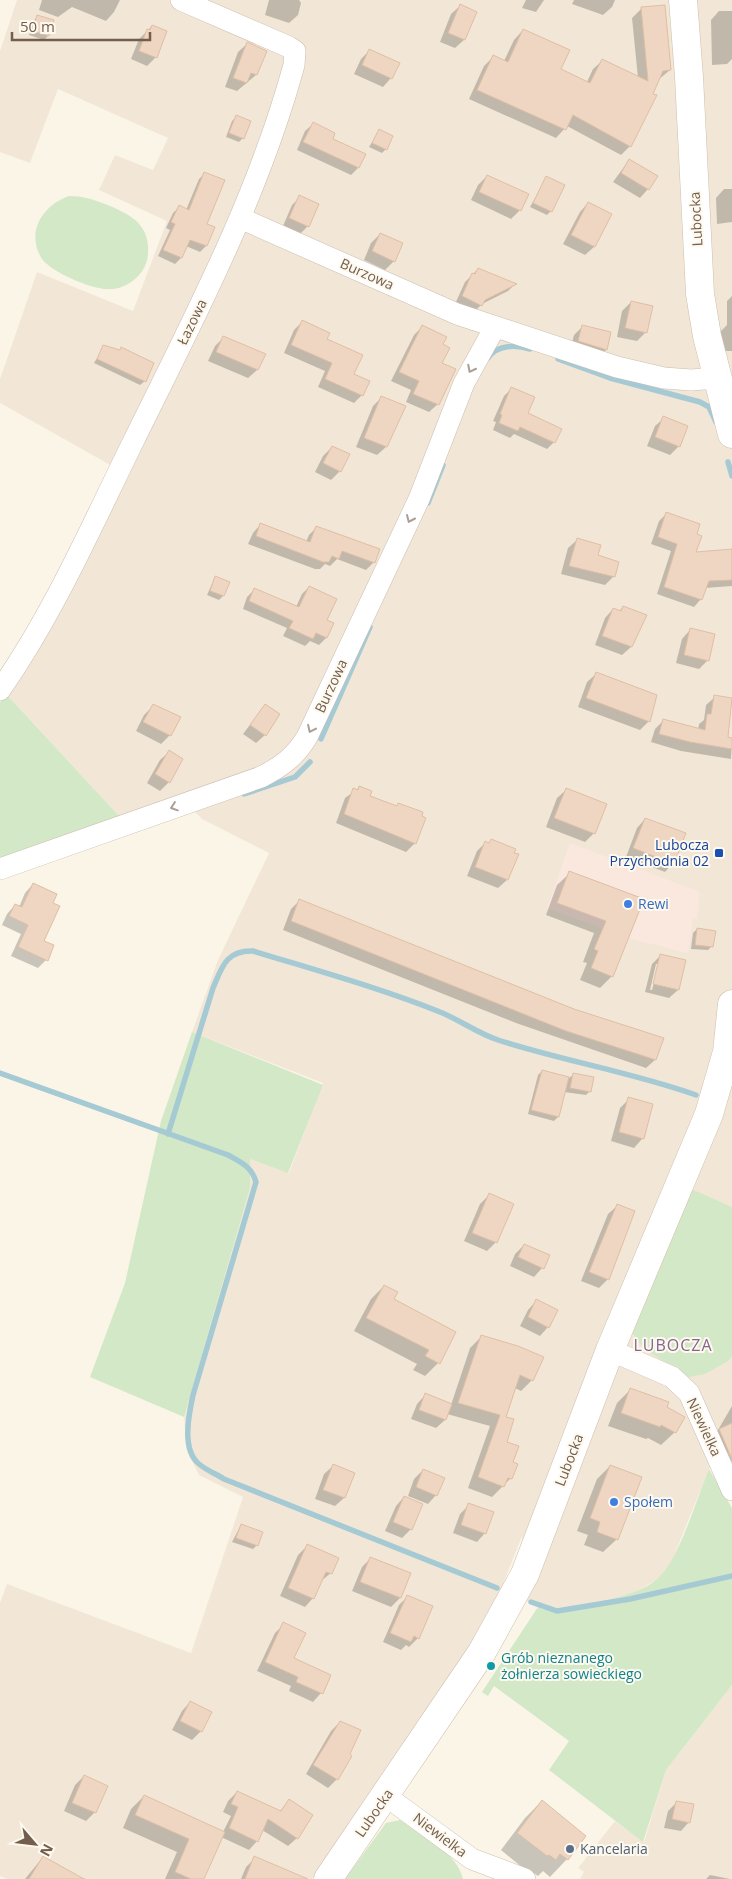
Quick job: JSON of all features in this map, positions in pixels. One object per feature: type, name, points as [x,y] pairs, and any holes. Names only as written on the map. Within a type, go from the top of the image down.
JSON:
[{"type":"street","name":"Łazowa","points":[[0,690],[26,653],[59,593],[215,275],[240,218],[281,107],[294,65],[295,51],[181,0]]},
{"type":"street","name":"Lubocka","points":[[682,0],[689,77],[700,294],[717,378],[732,434]]},
{"type":"street","name":"Burzowa","points":[[240,218],[457,314],[626,369],[664,378],[691,380],[717,378]]},
{"type":"street","name":"Burzowa","points":[[0,869],[261,777],[281,768],[292,758],[307,737],[405,530],[464,383],[496,326]]},
{"type":"street","name":"Lubocka","points":[[328,1879],[482,1652],[511,1603],[534,1555],[610,1350],[716,1094],[727,1052],[732,1004]]},
{"type":"street","name":"Niewielka","points":[[610,1350],[672,1377],[688,1393],[732,1490]]},
{"type":"street","name":"Niewielka","points":[[386,1796],[472,1859],[525,1879]]},
{"type":"shaded area","points":[[17,0],[732,0],[732,1452],[730,1449],[709,1469],[669,1568],[656,1580],[634,1593],[581,1608],[549,1612],[531,1602],[524,1601],[522,1536],[495,1604],[404,1748],[312,1879],[7,1879],[0,1876],[0,1603],[7,1584],[191,1653],[243,1497],[199,1475],[187,1451],[184,1417],[250,1188],[250,1159],[289,1173],[323,1083],[192,1032],[218,960],[269,853],[202,819],[180,796],[121,818],[6,694],[128,475],[0,403],[0,379],[37,272],[133,311],[167,221],[99,190],[115,155],[153,170],[168,138],[58,89],[30,163],[0,152],[0,51]]},
{"type":"shaded area","points":[[570,843],[700,892],[697,919],[693,919],[688,953],[628,938],[547,908]]},
{"type":"shaded area","points":[[732,1685],[732,1879],[580,1879],[584,1872],[578,1868],[615,1821],[644,1842],[666,1770]]},
{"type":"green space","points":[[69,196],[100,202],[130,216],[142,227],[148,243],[148,258],[142,271],[132,281],[115,289],[94,287],[64,275],[42,259],[35,239],[39,221],[51,206]]},
{"type":"green space","points":[[6,694],[121,818],[0,863],[0,702]]},
{"type":"green space","points":[[192,1032],[323,1085],[288,1173],[250,1159],[250,1188],[184,1417],[90,1377],[125,1283],[161,1121]]},
{"type":"green space","points":[[689,1188],[732,1207],[732,1356],[728,1361],[705,1374],[689,1377],[644,1349],[633,1334],[634,1323]]},
{"type":"green space","points":[[709,1469],[732,1508],[732,1685],[666,1770],[643,1842],[549,1770],[569,1741],[494,1686],[488,1696],[482,1692],[538,1607],[552,1611],[575,1609],[636,1591],[657,1579],[673,1558],[680,1544]]},
{"type":"green space","points":[[400,1820],[446,1852],[454,1860],[463,1879],[345,1879],[386,1823]]},
{"type":"building","points":[[460,4],[477,12],[465,40],[448,33]]},
{"type":"building","points":[[665,5],[671,70],[663,71],[653,94],[657,95],[631,147],[573,115],[566,130],[477,90],[493,55],[508,62],[523,29],[570,50],[561,69],[590,83],[602,59],[648,81],[641,7]]},
{"type":"building","points":[[37,15],[54,20],[49,36],[32,31]]},
{"type":"building","points":[[152,25],[167,31],[157,58],[139,51],[147,29],[150,30]]},
{"type":"building","points":[[247,42],[267,51],[257,75],[251,73],[247,83],[233,78]]},
{"type":"building","points":[[369,49],[400,63],[392,79],[362,65]]},
{"type":"building","points":[[236,115],[251,121],[244,139],[229,133]]},
{"type":"building","points":[[313,122],[335,133],[333,139],[366,154],[359,168],[303,142]]},
{"type":"building","points":[[379,129],[393,136],[387,150],[372,143]]},
{"type":"building","points":[[629,159],[658,176],[649,190],[621,173]]},
{"type":"building","points":[[204,172],[225,180],[207,224],[215,227],[207,246],[190,240],[182,258],[163,250],[175,224],[171,222],[179,205],[189,210]]},
{"type":"building","points":[[487,175],[529,194],[521,211],[479,192]]},
{"type":"building","points":[[546,176],[565,185],[552,212],[533,203]]},
{"type":"building","points":[[299,195],[319,204],[309,227],[289,218]]},
{"type":"building","points":[[588,202],[612,214],[595,247],[571,235]]},
{"type":"building","points":[[380,233],[403,243],[395,262],[372,251]]},
{"type":"building","points":[[478,268],[517,284],[485,300],[482,306],[462,296],[472,273],[475,274]]},
{"type":"building","points":[[631,301],[653,306],[647,333],[625,328]]},
{"type":"building","points":[[302,320],[330,333],[327,339],[363,355],[354,374],[370,381],[363,396],[325,379],[332,363],[291,345]]},
{"type":"building","points":[[422,325],[447,337],[443,344],[450,348],[442,363],[456,369],[439,405],[413,394],[419,381],[399,372]]},
{"type":"building","points":[[582,325],[611,332],[607,350],[578,341]]},
{"type":"building","points":[[223,336],[266,354],[258,370],[216,352]]},
{"type":"building","points":[[103,345],[120,350],[121,347],[154,363],[146,382],[97,359]]},
{"type":"building","points":[[511,387],[535,397],[528,413],[562,429],[555,443],[520,427],[518,431],[499,423],[502,415],[500,414]]},
{"type":"building","points":[[381,396],[406,406],[387,447],[364,438]]},
{"type":"building","points":[[663,416],[688,426],[680,447],[655,437]]},
{"type":"building","points":[[332,446],[350,454],[341,472],[323,463]]},
{"type":"building","points":[[666,512],[700,524],[697,534],[702,536],[696,552],[732,549],[732,580],[709,581],[702,600],[664,587],[677,544],[658,537]]},
{"type":"building","points":[[260,523],[310,542],[316,526],[380,549],[375,563],[342,551],[339,559],[332,556],[329,562],[323,562],[256,536]]},
{"type":"building","points":[[577,538],[601,545],[598,555],[619,562],[615,577],[569,566]]},
{"type":"building","points":[[215,576],[230,582],[224,596],[210,591]]},
{"type":"building","points":[[309,586],[337,599],[327,620],[334,623],[327,638],[316,633],[313,639],[289,628],[293,621],[249,601],[254,588],[299,607]]},
{"type":"building","points":[[623,606],[647,615],[632,647],[602,636],[613,608],[621,611]]},
{"type":"building","points":[[690,628],[715,634],[709,661],[684,655]]},
{"type":"building","points":[[596,672],[657,695],[650,722],[586,698]]},
{"type":"building","points":[[714,695],[732,698],[728,737],[732,738],[732,749],[690,742],[659,734],[663,719],[705,730],[707,714],[711,714]]},
{"type":"building","points":[[153,704],[181,717],[171,736],[143,722]]},
{"type":"building","points":[[265,704],[280,714],[266,736],[250,725]]},
{"type":"building","points":[[169,750],[183,759],[170,783],[155,774]]},
{"type":"building","points":[[359,786],[372,791],[370,796],[397,806],[398,803],[423,812],[422,816],[426,818],[416,844],[344,814],[353,788],[358,790]]},
{"type":"building","points":[[566,788],[607,804],[595,834],[554,818]]},
{"type":"building","points":[[645,818],[686,833],[674,864],[633,848]]},
{"type":"building","points":[[491,839],[516,849],[514,853],[519,854],[508,880],[475,867],[485,841],[489,843]]},
{"type":"building","points":[[569,871],[644,899],[613,977],[591,968],[598,951],[594,949],[606,921],[557,903]]},
{"type":"building","points":[[33,883],[57,894],[53,903],[60,906],[44,941],[54,945],[48,961],[18,947],[28,925],[9,916],[15,904],[22,907]]},
{"type":"building","points":[[299,899],[574,1009],[664,1038],[656,1060],[566,1031],[291,921]]},
{"type":"building","points":[[697,928],[716,931],[713,947],[695,945]]},
{"type":"building","points":[[660,954],[686,960],[679,990],[653,984]]},
{"type":"building","points":[[542,1070],[569,1077],[559,1117],[531,1110]]},
{"type":"building","points":[[573,1073],[594,1077],[591,1092],[570,1088]]},
{"type":"building","points":[[628,1097],[653,1104],[644,1139],[619,1132]]},
{"type":"building","points":[[489,1193],[514,1204],[497,1243],[472,1233]]},
{"type":"building","points":[[617,1204],[635,1211],[609,1280],[589,1272]]},
{"type":"building","points":[[524,1244],[550,1255],[544,1269],[518,1257]]},
{"type":"building","points":[[384,1285],[398,1292],[394,1299],[456,1332],[440,1364],[425,1356],[429,1350],[366,1318]]},
{"type":"building","points":[[536,1299],[558,1310],[549,1328],[528,1317]]},
{"type":"building","points":[[481,1335],[518,1346],[544,1357],[533,1381],[520,1375],[506,1417],[514,1419],[507,1442],[519,1446],[513,1462],[518,1464],[512,1479],[508,1478],[504,1487],[478,1477],[500,1415],[458,1403]]},
{"type":"building","points":[[630,1388],[669,1402],[667,1407],[685,1417],[676,1433],[661,1425],[660,1427],[621,1413]]},
{"type":"building","points":[[425,1393],[452,1404],[446,1420],[419,1410]]},
{"type":"building","points":[[732,1423],[732,1459],[719,1429]]},
{"type":"building","points":[[333,1464],[355,1473],[345,1498],[323,1490]]},
{"type":"building","name":"Społem","points":[[610,1465],[642,1477],[618,1540],[597,1532],[600,1522],[590,1518]]},
{"type":"building","points":[[423,1469],[445,1478],[437,1496],[416,1487]]},
{"type":"building","points":[[404,1496],[423,1504],[412,1530],[393,1522]]},
{"type":"building","points":[[468,1503],[494,1512],[486,1534],[461,1525]]},
{"type":"building","points":[[241,1524],[263,1532],[258,1546],[236,1538]]},
{"type":"building","points":[[307,1544],[339,1558],[332,1574],[326,1572],[314,1599],[288,1588]]},
{"type":"building","points":[[370,1557],[411,1573],[401,1598],[360,1582]]},
{"type":"building","points":[[407,1595],[433,1606],[419,1639],[414,1636],[411,1642],[390,1633]]},
{"type":"building","points":[[283,1622],[306,1633],[294,1658],[331,1675],[323,1694],[296,1682],[298,1677],[265,1662]]},
{"type":"building","points":[[190,1701],[212,1712],[202,1732],[180,1721]]},
{"type":"building","points":[[340,1721],[361,1730],[350,1754],[352,1756],[338,1780],[313,1765]]},
{"type":"building","points":[[84,1775],[108,1786],[96,1813],[72,1803]]},
{"type":"building","points":[[237,1791],[281,1811],[289,1799],[313,1815],[298,1839],[268,1819],[258,1842],[229,1828],[238,1807],[231,1804]]},
{"type":"building","points":[[144,1795],[225,1832],[204,1879],[191,1879],[175,1872],[189,1839],[135,1815]]},
{"type":"building","points":[[542,1800],[586,1836],[568,1860],[560,1854],[556,1860],[549,1855],[547,1856],[517,1833]]},
{"type":"building","points":[[676,1801],[694,1804],[690,1823],[672,1819]]},
{"type":"building","points":[[43,1856],[84,1879],[29,1879]]},
{"type":"building","points":[[254,1856],[308,1879],[245,1879]]},
{"type":"waterway","points":[[488,358],[492,353],[502,348],[513,346],[530,349]]},
{"type":"waterway","points":[[558,359],[610,378],[700,402],[709,407],[716,422]]},
{"type":"waterway","points":[[728,462],[732,476]]},
{"type":"waterway","points":[[428,503],[443,465]]},
{"type":"waterway","points":[[321,739],[370,627]]},
{"type":"waterway","points":[[244,794],[295,777],[310,762]]},
{"type":"waterway","points":[[168,1134],[219,973],[226,961],[237,953],[244,951],[253,951],[394,995],[440,1012],[498,1040],[696,1095]]},
{"type":"waterway","points":[[0,1073],[228,1155],[252,1172],[256,1182],[191,1403],[188,1421],[188,1441],[193,1458],[199,1464],[224,1479],[497,1588]]},
{"type":"waterway","points":[[531,1602],[557,1611],[630,1599],[732,1576]]},
{"type":"place","name":"Lubocza Przychodnia 02","points":[[719,853]]},
{"type":"place","name":"Rewi","points":[[628,904]]},
{"type":"place","name":"Społem","points":[[614,1502]]},
{"type":"place","name":"Grób nieznanego żołnierza sowieckiego","points":[[491,1666]]},
{"type":"place","name":"Kancelaria","points":[[570,1849]]},
{"type":"district","name":"LUBOCZA","points":[[673,1345]]}]
